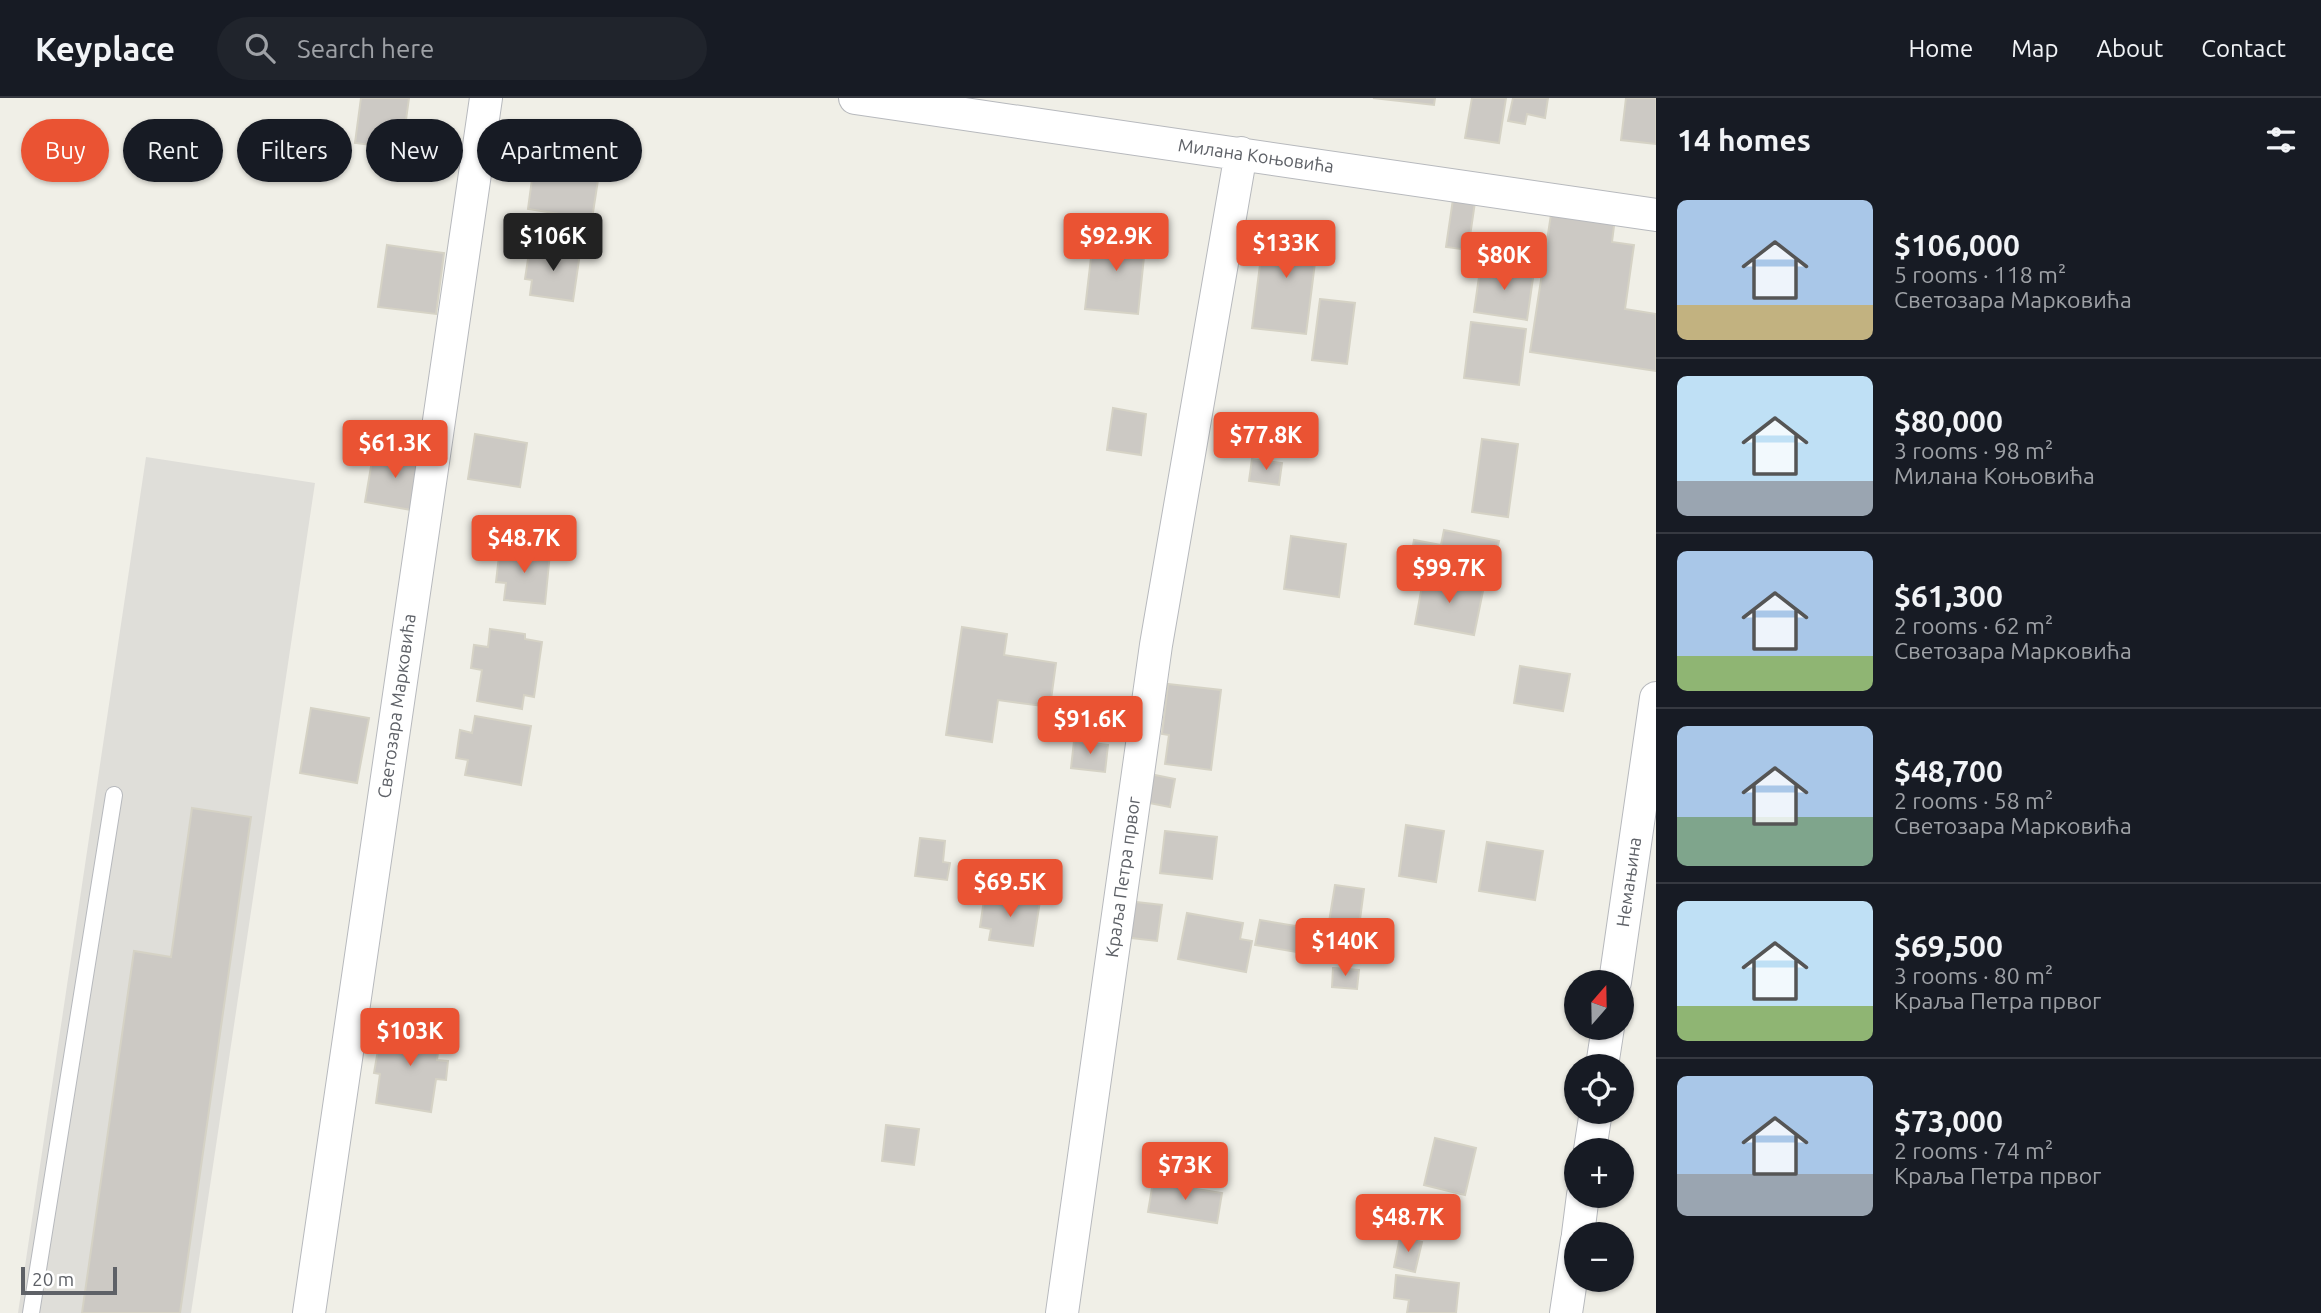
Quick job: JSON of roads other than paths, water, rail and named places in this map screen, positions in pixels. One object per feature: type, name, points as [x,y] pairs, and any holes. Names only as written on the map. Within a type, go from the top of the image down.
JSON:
[{"type":"street","name":"Светозара Марковића","points":[[309,1313],[486,98]]},
{"type":"street","name":"Милана Коњовића","points":[[855,98],[1656,215]]},
{"type":"street","name":"Краља Петра првог","points":[[1062,1313],[1156,645],[1241,153]]},
{"type":"street","name":"Немањина","points":[[1617,970],[1656,698]]},
{"type":"street","points":[[1566,1313],[1569,1292]]},
{"type":"lane","points":[[31,1313],[114,795]]}]
